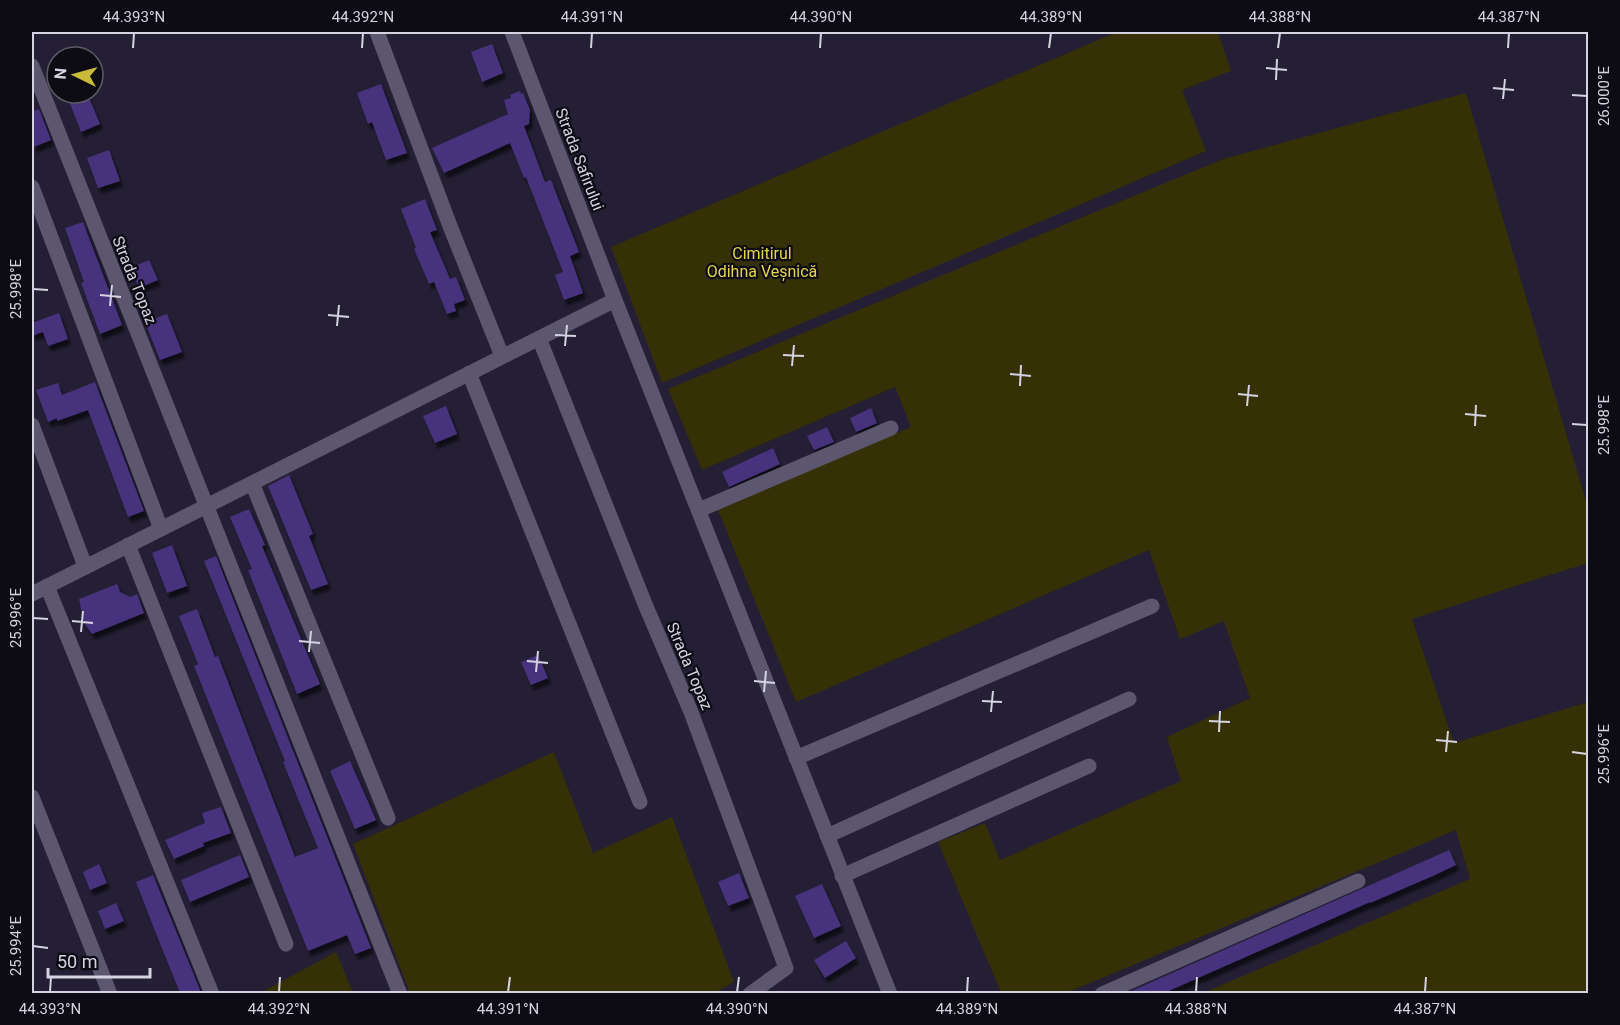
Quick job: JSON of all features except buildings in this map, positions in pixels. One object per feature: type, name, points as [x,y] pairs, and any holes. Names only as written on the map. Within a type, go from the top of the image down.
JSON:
[{"type":"street","points":[[377,32],[502,356]]},
{"type":"street","name":"Strada Safirului","points":[[512,32],[615,300],[890,993]]},
{"type":"street","name":"Strada Topaz","points":[[32,66],[400,993]]},
{"type":"street","points":[[32,187],[161,529]]},
{"type":"street","points":[[32,594],[615,300]]},
{"type":"street","name":"Strada Topaz","points":[[539,338],[645,604],[691,712],[755,879],[786,968],[750,993]]},
{"type":"street","points":[[469,373],[640,802]]},
{"type":"street","points":[[32,425],[85,566]]},
{"type":"street","points":[[699,510],[891,428]]},
{"type":"street","points":[[252,483],[388,819]]},
{"type":"street","points":[[128,545],[286,944]]},
{"type":"street","points":[[47,586],[212,993]]},
{"type":"street","points":[[796,758],[1152,606]]},
{"type":"street","points":[[827,836],[1129,699]]},
{"type":"street","points":[[843,876],[1089,766]]},
{"type":"street","points":[[32,797],[110,993]]},
{"type":"street","points":[[1102,993],[1358,881]]},
{"type":"green space","name":"Cimitirul Odihna Veșnică","points":[[1117,32],[1218,32],[1231,71],[1182,90],[1206,151],[662,383],[611,247]]},
{"type":"green space","points":[[1466,93],[1588,508],[1588,563],[1412,619],[1454,743],[1588,702],[1588,993],[1203,993],[1470,879],[1456,830],[1066,993],[1001,993],[938,842],[985,823],[1000,860],[1181,781],[1167,737],[1250,698],[1224,621],[1180,639],[1149,550],[796,702],[718,510],[911,427],[895,387],[702,470],[668,389],[1223,159]]},
{"type":"green space","points":[[554,752],[593,853],[672,817],[734,982],[713,994],[410,993],[353,844]]},
{"type":"green space","points":[[336,952],[353,993],[260,993]]}]
